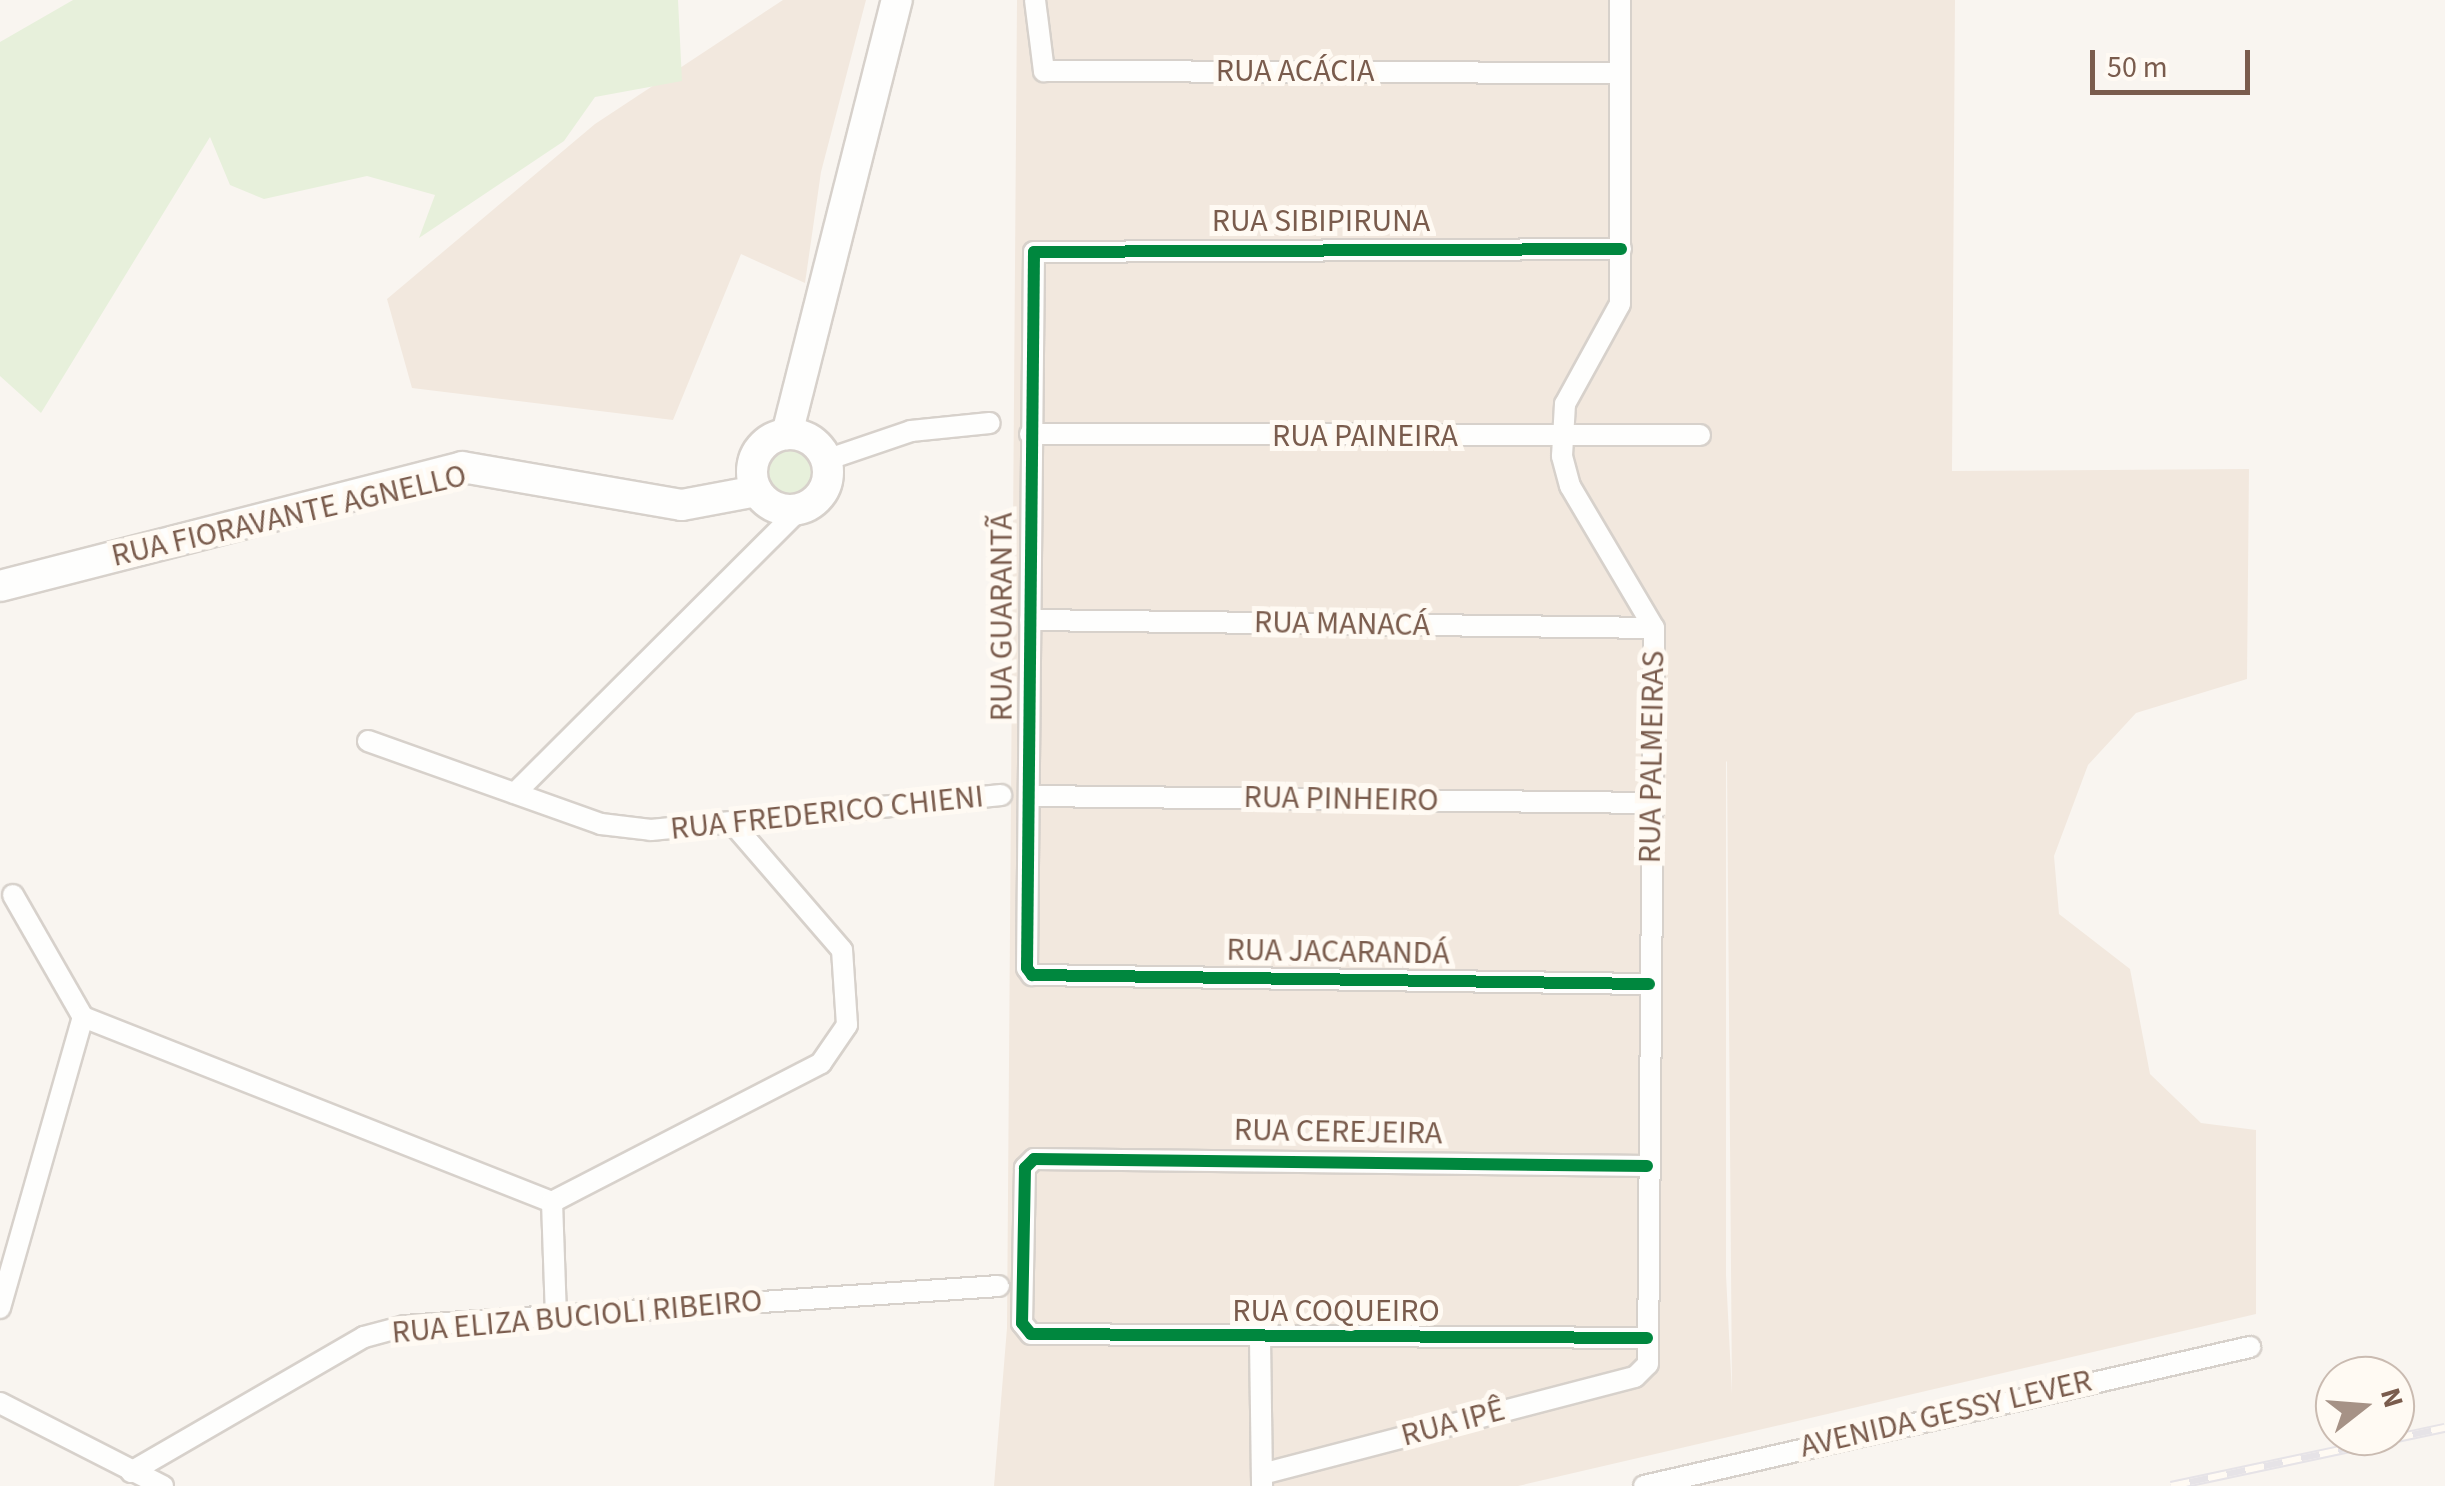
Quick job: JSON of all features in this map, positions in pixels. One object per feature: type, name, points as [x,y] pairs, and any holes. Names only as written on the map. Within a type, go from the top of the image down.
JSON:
[{"type":"main road","points":[[787,434],[811,440],[826,460],[820,495],[800,509],[776,508],[757,491],[756,454],[787,434],[897,0]]},
{"type":"main road","name":"RUA FIORAVANTE AGNELLO","points":[[0,586],[462,467],[682,505],[757,491]]},
{"type":"street","name":"RUA ACÁCIA","points":[[1035,0],[1044,71],[1619,72]]},
{"type":"street","name":"RUA PALMEIRAS","points":[[1620,0],[1620,304],[1565,404],[1562,437],[1570,486],[1654,628],[1645,1372]]},
{"type":"street","name":"RUA SIBIPIRUNA","points":[[1028,262],[1041,248],[1621,249]]},
{"type":"street","name":"RUA GUARANTÃ","points":[[1028,262],[1028,972]]},
{"type":"street","points":[[826,460],[911,430],[990,424]]},
{"type":"street","name":"RUA PAINEIRA","points":[[1030,434],[1700,435]]},
{"type":"street","points":[[515,793],[800,509]]},
{"type":"street","name":"RUA MANACÁ","points":[[1030,620],[1654,628]]},
{"type":"street","name":"RUA FREDERICO CHIENI","points":[[368,741],[601,824],[735,826],[1001,795]]},
{"type":"street","name":"RUA PINHEIRO","points":[[1029,796],[1652,802]]},
{"type":"street","points":[[12,894],[83,1017],[552,1202],[821,1063],[847,1025],[842,950],[735,826]]},
{"type":"street","name":"RUA JACARANDÁ","points":[[1028,972],[1649,984]]},
{"type":"street","points":[[0,1308],[83,1017]]},
{"type":"street","name":"RUA CEREJEIRA","points":[[1025,1331],[1028,1161],[1647,1166]]},
{"type":"street","points":[[552,1202],[556,1316]]},
{"type":"street","name":"RUA ELIZA BUCIOLI RIBEIRO","points":[[132,1472],[364,1337],[556,1316],[999,1286]]},
{"type":"street","name":"RUA COQUEIRO","points":[[1025,1331],[1260,1339],[1647,1338]]},
{"type":"street","points":[[1260,1339],[1262,1480]]},
{"type":"street","name":"AVENIDA GESSY LEVER","points":[[1644,1486],[2250,1347]]},
{"type":"street","name":"RUA IPÊ","points":[[1262,1480],[1645,1372]]},
{"type":"street","points":[[0,1403],[163,1486]]},
{"type":"shaded area","points":[[783,0],[866,0],[821,172],[805,283],[741,254],[673,420],[412,388],[387,299],[595,124]]},
{"type":"shaded area","points":[[1017,0],[1955,0],[1952,471],[2249,469],[2247,679],[2136,713],[2088,765],[2054,856],[2059,914],[2130,969],[2150,1074],[2201,1123],[2256,1130],[2256,1314],[1518,1486],[994,1486],[1007,1328]],"holes":[[[1727,762],[1732,1394],[1726,1275]]]},
{"type":"green space","points":[[73,0],[678,0],[682,81],[595,97],[564,141],[419,238],[435,195],[367,176],[264,199],[230,185],[210,137],[41,413],[0,376],[0,42]]},
{"type":"green space","points":[[790,449],[809,457],[817,476],[809,495],[790,503],[771,495],[763,476],[771,457]]},
{"type":"railway","points":[[2171,1486],[2445,1428]]},
{"type":"cycle path","points":[[1621,249],[1034,252],[1027,968],[1032,975],[1649,984]]},
{"type":"cycle path","points":[[1647,1166],[1034,1159],[1025,1168],[1022,1323],[1031,1334],[1647,1338]]}]
